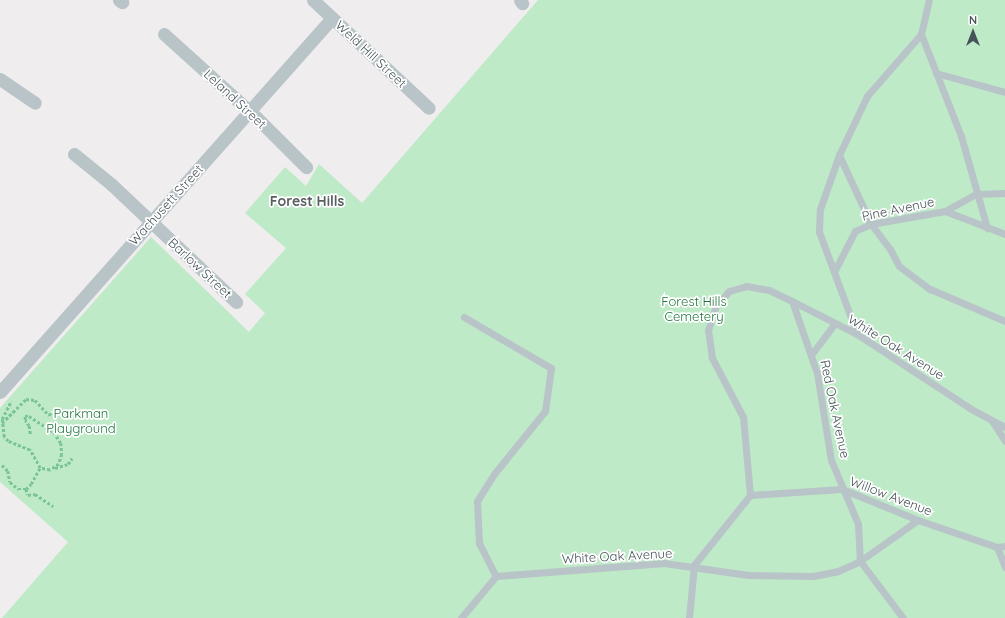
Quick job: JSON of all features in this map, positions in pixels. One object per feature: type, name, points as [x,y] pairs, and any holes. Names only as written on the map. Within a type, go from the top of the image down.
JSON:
[{"type":"street","name":"Weld Hill Street","points":[[313,0],[428,108]]},
{"type":"street","name":"Wachusett Street","points":[[5,393],[150,222],[332,18]]},
{"type":"street","name":"Leland Street","points":[[164,34],[249,111],[306,167]]},
{"type":"street","points":[[0,79],[35,103]]},
{"type":"street","name":"Barlow Street","points":[[74,154],[236,302]]},
{"type":"lane","points":[[857,334],[819,232],[820,209],[839,155],[867,96],[921,34],[929,0]]},
{"type":"lane","points":[[921,34],[961,136],[976,194],[987,228]]},
{"type":"lane","points":[[936,73],[1005,92]]},
{"type":"lane","points":[[839,155],[871,224],[890,248],[899,266],[930,289],[1005,321]]},
{"type":"lane","points":[[976,194],[1005,193]]},
{"type":"lane","name":"Pine Avenue","points":[[834,272],[855,231],[871,224],[945,211],[976,194]]},
{"type":"lane","name":"Pine Avenue","points":[[945,211],[1005,234]]},
{"type":"lane","name":"White Oak Avenue","points":[[750,495],[743,417],[712,358],[708,330],[716,306],[729,292],[746,286],[769,290],[857,334],[886,355],[1005,427]]},
{"type":"lane","name":"Red Oak Avenue","points":[[792,301],[817,373],[832,460],[842,489],[858,524],[860,561]]},
{"type":"lane","points":[[461,618],[496,576],[479,543],[477,501],[494,474],[545,411],[551,368],[464,317]]},
{"type":"lane","name":"Red Oak Avenue","points":[[811,355],[835,323]]},
{"type":"lane","name":"White Oak Avenue","points":[[990,419],[1005,441]]},
{"type":"lane","name":"Willow Avenue","points":[[750,495],[842,489],[918,520],[997,547],[1005,546]]},
{"type":"lane","points":[[689,618],[694,566],[750,495]]},
{"type":"lane","name":"White Oak Avenue","points":[[496,576],[664,563],[694,566],[748,575],[813,576],[838,571],[860,561],[918,520]]},
{"type":"lane","points":[[997,547],[1005,567]]},
{"type":"lane","points":[[860,561],[903,618]]},
{"type":"path","points":[[5,393],[12,400],[5,410],[2,423],[8,441],[30,450],[40,468],[50,470],[68,464],[72,458]]},
{"type":"path","points":[[2,423],[26,399],[35,400],[50,415],[52,412]]},
{"type":"path","points":[[30,434],[25,416],[29,416],[58,436],[62,454],[55,468]]},
{"type":"path","points":[[2,465],[8,471],[13,485],[18,489],[26,489]]},
{"type":"path","points":[[26,489],[40,468]]},
{"type":"path","points":[[26,489],[28,495],[35,494],[52,506]]},
{"type":"green space","name":"Forest Hills Cemetery","points":[[538,0],[1005,0],[1005,618],[2,618],[68,542],[0,482],[0,408],[151,237],[249,332],[265,313],[245,294],[286,248],[245,213],[285,167],[306,186],[319,164],[362,203]]},
{"type":"district","name":"Forest Hills","points":[[307,201]]},
{"type":"park label","name":"Parkman Playground","points":[[81,422]]}]
